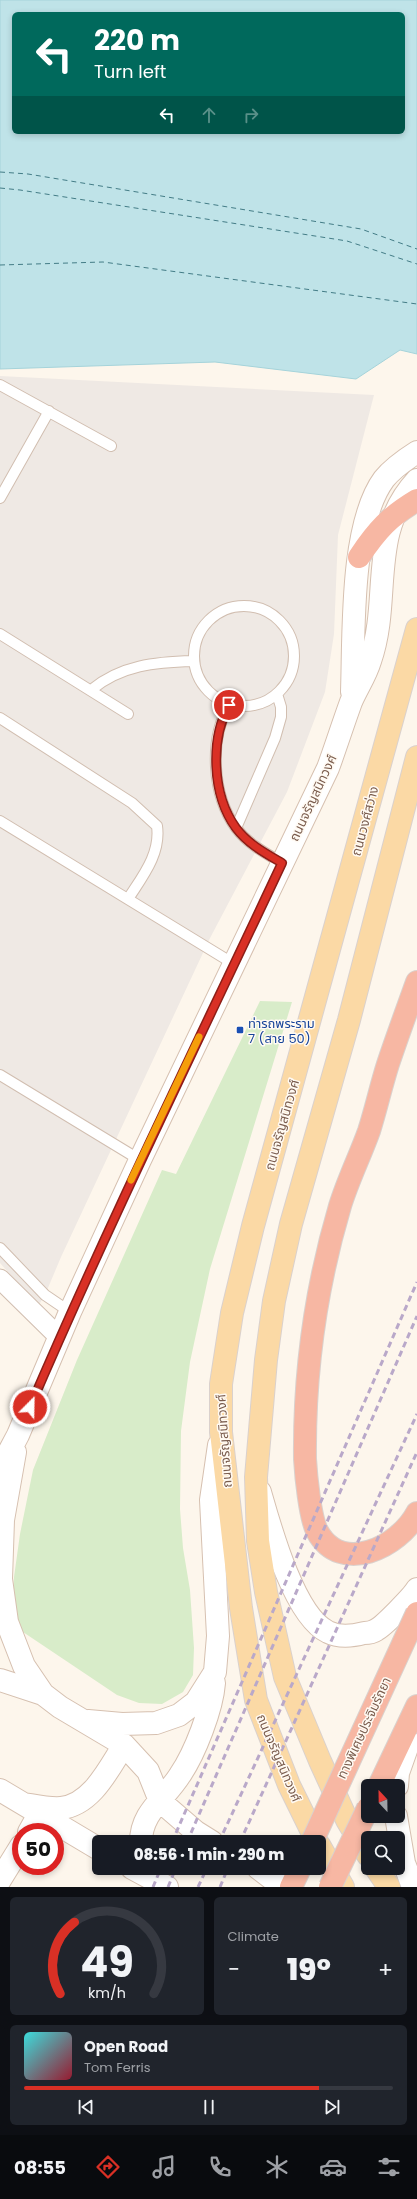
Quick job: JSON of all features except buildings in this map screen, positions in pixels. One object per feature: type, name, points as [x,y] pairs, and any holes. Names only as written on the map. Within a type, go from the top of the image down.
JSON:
[{"type":"highway","points":[[359,557],[376,531],[394,514],[417,500]]},
{"type":"highway","points":[[417,982],[388,1064],[369,1130],[340,1205],[320,1288],[308,1377],[306,1461],[311,1508],[317,1531],[333,1550],[350,1554],[378,1550],[394,1539],[411,1524],[417,1513]]},
{"type":"highway","name":"ทางพิเศษประจิมรัถยา","points":[[315,1835],[417,1613]]},
{"type":"highway","points":[[382,1779],[417,1706]]},
{"type":"highway","points":[[330,1887],[361,1823]]},
{"type":"highway","points":[[291,1887],[297,1875]]},
{"type":"main road","name":"ถนนจรัญสนิทวงศ์","points":[[351,703],[359,557],[364,526],[371,504],[384,479],[408,457],[417,452]]},
{"type":"main road","name":"ถนนจรัญสนิทวงศ์","points":[[0,1470],[18,1435],[70,1312],[140,1160],[328,768],[351,703],[370,661],[381,611],[382,562],[394,514],[403,495],[417,480]]},
{"type":"main road","name":"ถนนวงศ์สว่าง","points":[[313,1013],[417,629]]},
{"type":"main road","points":[[361,1843],[347,1820],[323,1768],[285,1677],[266,1592],[258,1541],[256,1477],[266,1360],[274,1301],[292,1224],[349,1020],[417,757]]},
{"type":"main road","name":"ถนนจรัญสนิทวงศ์","points":[[313,1013],[254,1226],[232,1313],[220,1384],[221,1432],[241,1608],[256,1700],[288,1785],[313,1835]]},
{"type":"main road","points":[[141,1835],[141,1828],[148,1814],[181,1775],[204,1728],[213,1694],[218,1636],[211,1500],[221,1432]]},
{"type":"main road","name":"ถนนจรัญสนิทวงศ์","points":[[18,1435],[2,1534],[1,1579],[3,1599],[13,1642],[24,1666],[43,1694],[80,1720],[124,1745],[148,1771],[160,1801],[201,1835]]},
{"type":"main road","points":[[256,1477],[282,1560],[303,1607],[316,1623],[328,1632],[348,1636],[376,1631],[417,1589]]},
{"type":"main road","points":[[80,1720],[122,1724],[156,1723],[179,1715],[196,1702],[215,1672]]},
{"type":"main road","points":[[0,1680],[43,1694]]},
{"type":"main road","points":[[398,1779],[398,1773],[417,1725]]},
{"type":"main road","points":[[31,1817],[62,1808],[85,1798],[102,1780],[124,1745]]},
{"type":"main road","points":[[0,1790],[31,1817],[92,1846]]},
{"type":"main road","points":[[396,1823],[404,1863],[413,1887]]},
{"type":"main road","points":[[326,1857],[343,1887]]},
{"type":"main road","points":[[0,1880],[12,1861]]},
{"type":"main road","points":[[139,1875],[167,1887]]},
{"type":"main road","points":[[267,1875],[283,1887]]},
{"type":"main road","points":[[381,1875],[389,1887]]},
{"type":"street","points":[[0,1279],[60,1338]]},
{"type":"lane","points":[[0,385],[111,446]]},
{"type":"lane","points":[[0,498],[49,411]]},
{"type":"lane","points":[[250,606],[273,616],[283,624],[290,635],[294,647],[294,660],[291,673],[286,684],[277,694],[254,706],[242,707],[229,705],[216,698],[204,688],[197,676],[193,661],[196,639],[203,626],[214,616],[234,607],[250,606]]},
{"type":"lane","points":[[0,634],[128,714]]},
{"type":"lane","points":[[91,690],[111,676],[137,666],[158,662],[193,661]]},
{"type":"lane","points":[[236,828],[242,810],[275,738],[281,717],[281,707],[277,694]]},
{"type":"lane","points":[[229,705],[224,713],[218,744],[216,766],[218,785],[223,803],[236,828],[252,845],[282,863]]},
{"type":"lane","points":[[0,718],[132,803],[157,826],[159,839],[152,860],[128,899]]},
{"type":"lane","points":[[0,821],[234,964]]},
{"type":"lane","points":[[0,1075],[140,1160]]},
{"type":"lane","points":[[0,1248],[45,1295],[70,1312]]},
{"type":"shaded area","points":[[0,376],[374,395],[338,535],[334,634],[325,692],[287,792],[209,940],[61,1257],[45,1295],[38,1306],[0,1263]]},
{"type":"green space","points":[[260,1001],[292,1002],[210,1269],[190,1362],[181,1431],[180,1509],[183,1548],[190,1590],[194,1648],[193,1675],[183,1692],[162,1704],[139,1703],[117,1695],[20,1630],[13,1599],[14,1577],[20,1534],[33,1470],[77,1360],[162,1170],[176,1174]]},
{"type":"water","points":[[0,0],[417,0],[417,354],[400,350],[356,379],[215,362],[0,369]]},
{"type":"ferry route","points":[[0,172],[28,174],[361,229],[417,249]]},
{"type":"ferry route","points":[[0,188],[347,241],[417,264]]},
{"type":"ferry route","points":[[0,265],[103,262],[417,304]]},
{"type":"railway","points":[[175,1835],[417,1282]]},
{"type":"railway","points":[[190,1835],[417,1316]]},
{"type":"railway","points":[[222,1835],[417,1414]]},
{"type":"railway","points":[[243,1835],[417,1452]]},
{"type":"railway","points":[[153,1887],[158,1875]]},
{"type":"railway","points":[[168,1887],[173,1875]]},
{"type":"railway","points":[[198,1887],[204,1875]]},
{"type":"railway","points":[[220,1887],[225,1875]]},
{"type":"slow traffic","points":[[131,1180],[199,1037]]},
{"type":"place","name":"ท่ารถพระราม 7 (สาย 50)","points":[[240,1030]]},
{"type":"route","points":[[30,1407],[70,1312],[140,1160],[282,863],[252,845],[236,828],[223,803],[218,785],[216,751],[224,713],[229,705]]}]
